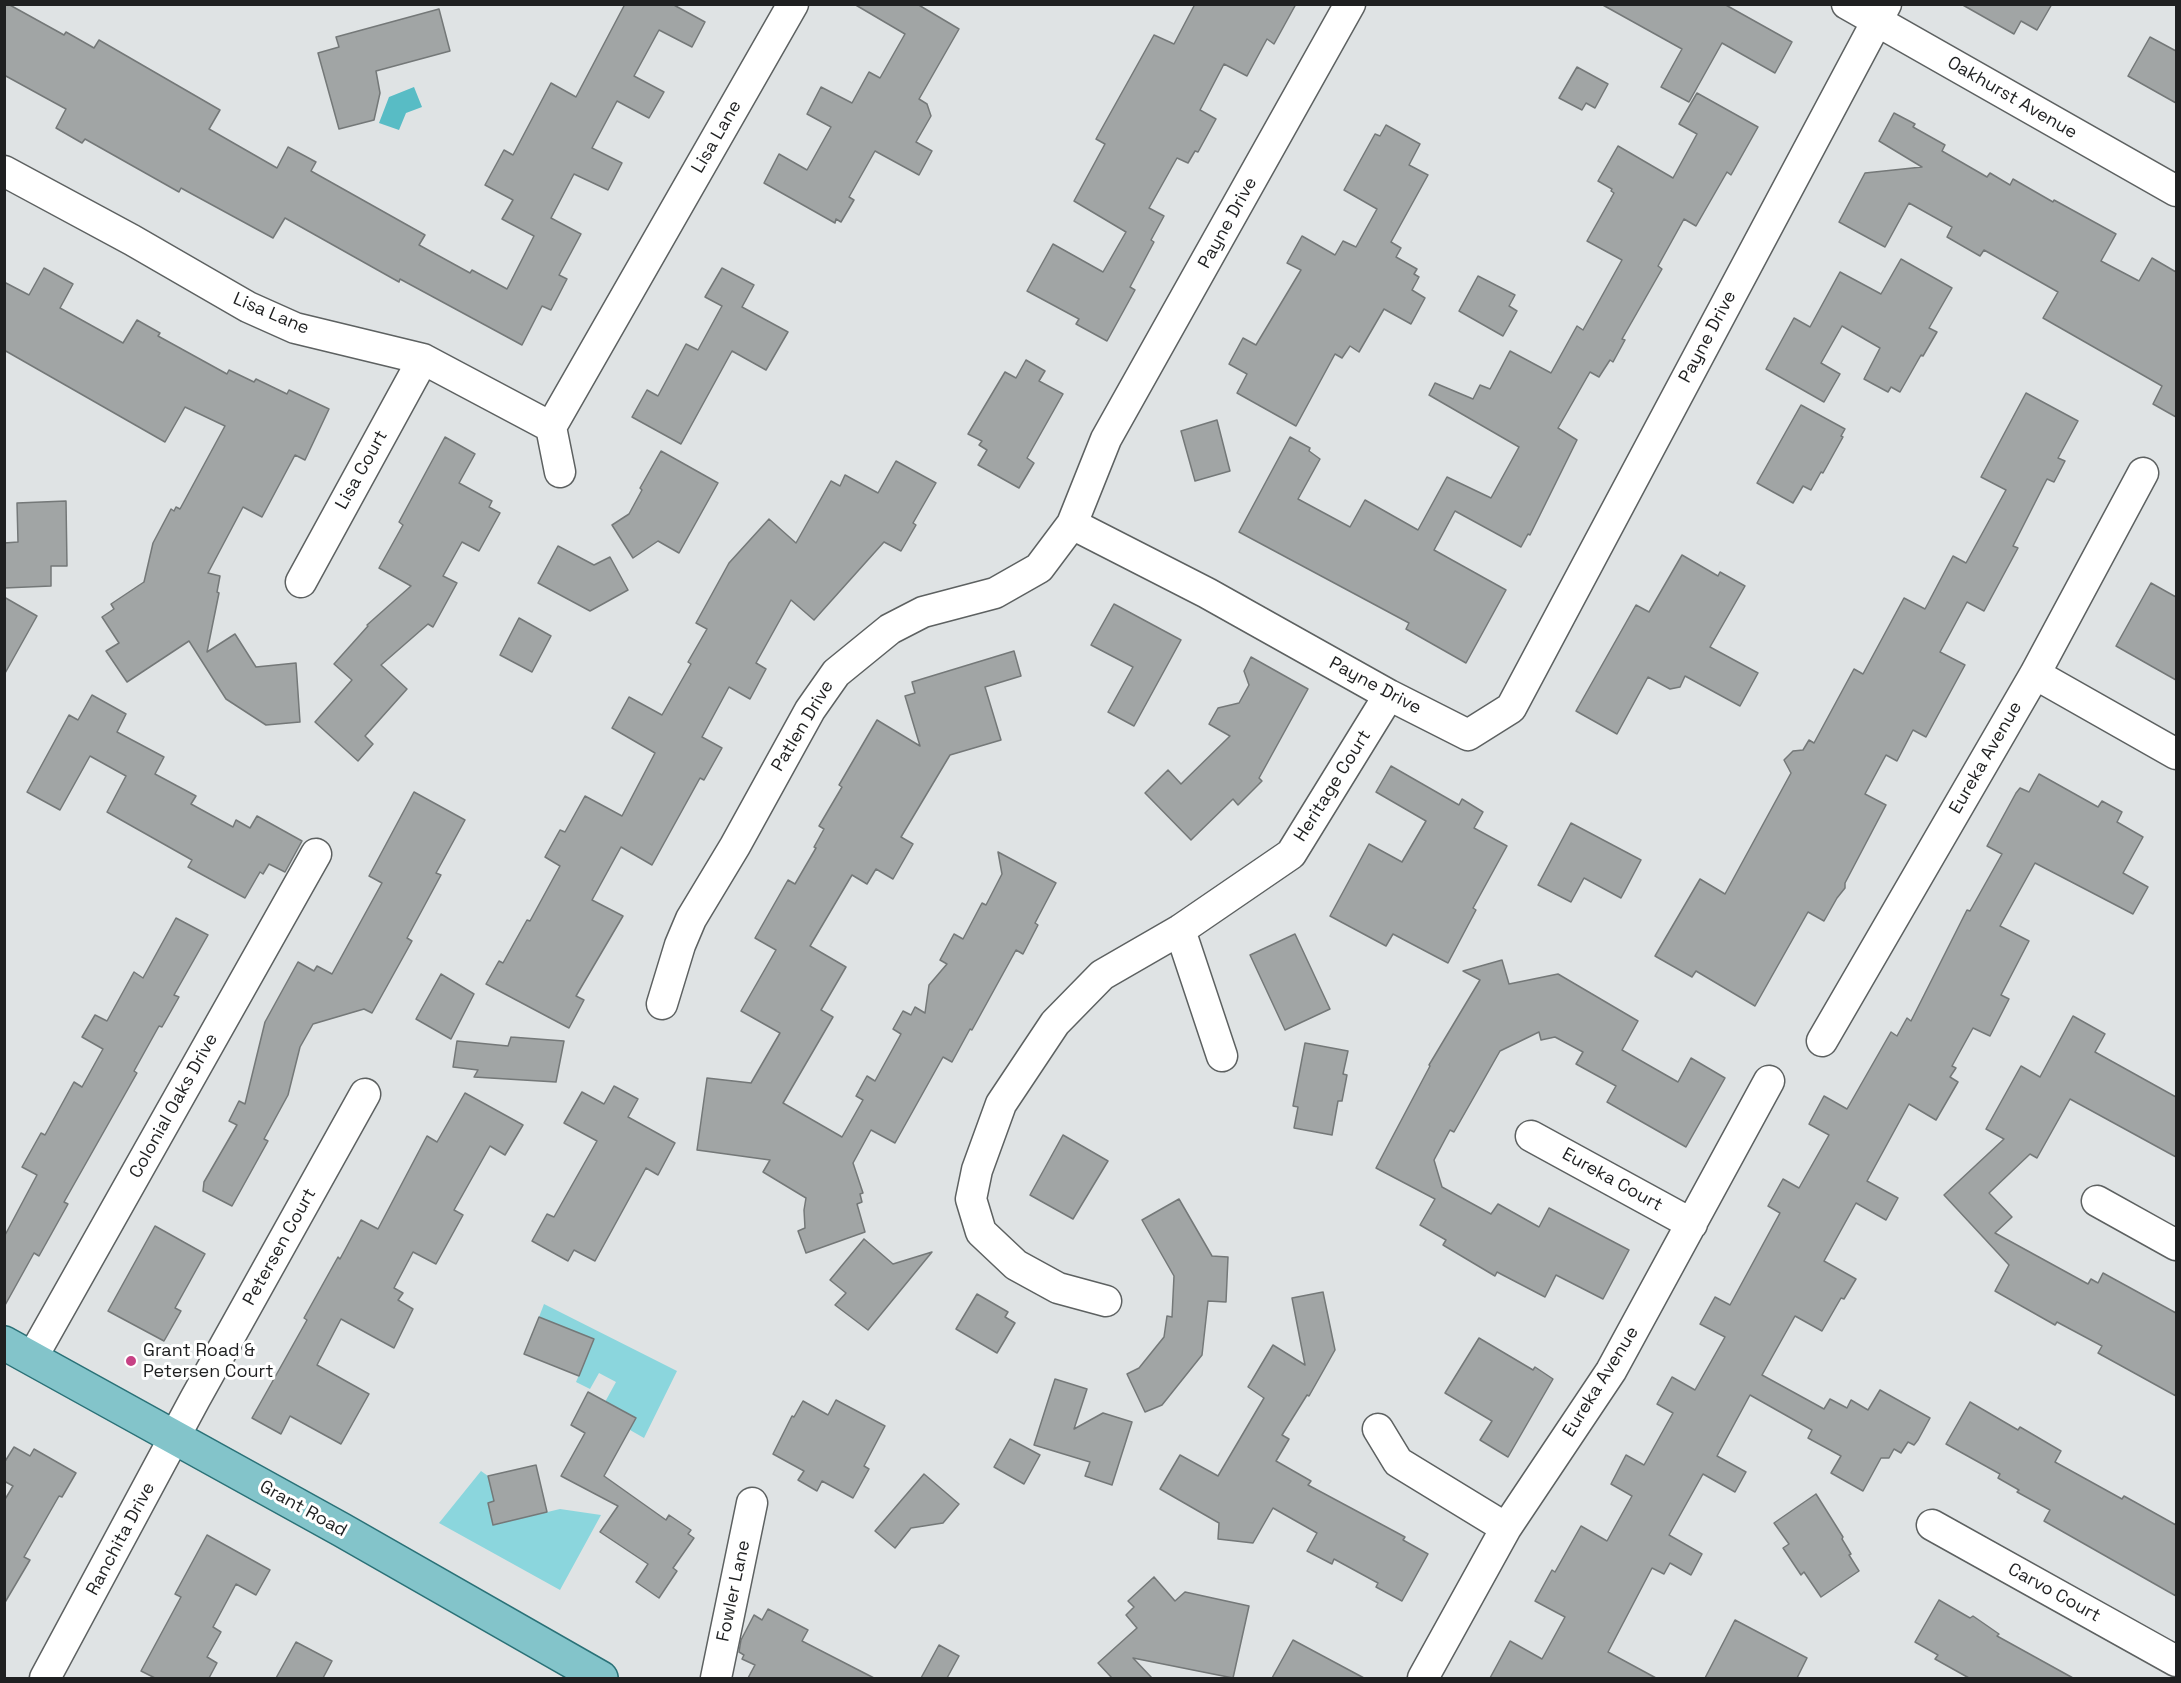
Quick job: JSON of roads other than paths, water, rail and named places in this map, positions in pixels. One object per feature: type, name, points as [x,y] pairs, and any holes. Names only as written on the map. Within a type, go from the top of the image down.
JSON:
[{"type":"main road","name":"Grant Road","points":[[18,1350],[601,1678]]},
{"type":"street","name":"Lisa Lane","points":[[4,171],[132,240],[257,312],[294,328],[423,359],[551,427],[793,4]]},
{"type":"street","name":"Payne Drive","points":[[1350,4],[1106,439],[1071,524],[1207,593],[1389,695],[1468,735],[1511,708],[1881,13]]},
{"type":"street","name":"Oakhurst Avenue","points":[[1847,4],[1881,13],[2176,191]]},
{"type":"street","name":"Lisa Court","points":[[301,582],[423,359]]},
{"type":"street","points":[[551,427],[560,472]]},
{"type":"street","name":"Eureka Avenue","points":[[1822,1041],[2035,674],[2143,472]]},
{"type":"street","name":"Patlen Drive","points":[[662,1004],[680,945],[691,919],[735,846],[810,710],[836,673],[890,629],[923,612],[995,593],[1039,568],[1071,524]]},
{"type":"street","points":[[2035,674],[2176,754]]},
{"type":"street","name":"Heritage Court","points":[[1106,1301],[1058,1288],[1016,1265],[981,1233],[971,1199],[977,1170],[1001,1104],[1055,1023],[1102,975],[1180,930],[1291,854],[1389,695]]},
{"type":"street","name":"Colonial Oaks Drive","points":[[18,1350],[316,854]]},
{"type":"street","points":[[1180,930],[1222,1056]]},
{"type":"street","name":"Eureka Avenue","points":[[1423,1678],[1506,1528],[1611,1371],[1769,1081]]},
{"type":"street","name":"Petersen Court","points":[[195,1400],[365,1094]]},
{"type":"street","name":"Eureka Court","points":[[1531,1136],[1692,1224]]},
{"type":"street","points":[[2097,1201],[2176,1245]]},
{"type":"street","name":"Ranchita Drive","points":[[45,1678],[195,1400]]},
{"type":"street","points":[[1378,1430],[1398,1462],[1506,1528]]},
{"type":"street","name":"Fowler Lane","points":[[716,1678],[752,1503]]},
{"type":"street","name":"Carvo Court","points":[[1932,1525],[2176,1661]]},
{"type":"place","name":"Grant Road & Petersen Court","points":[[131,1361]]}]
